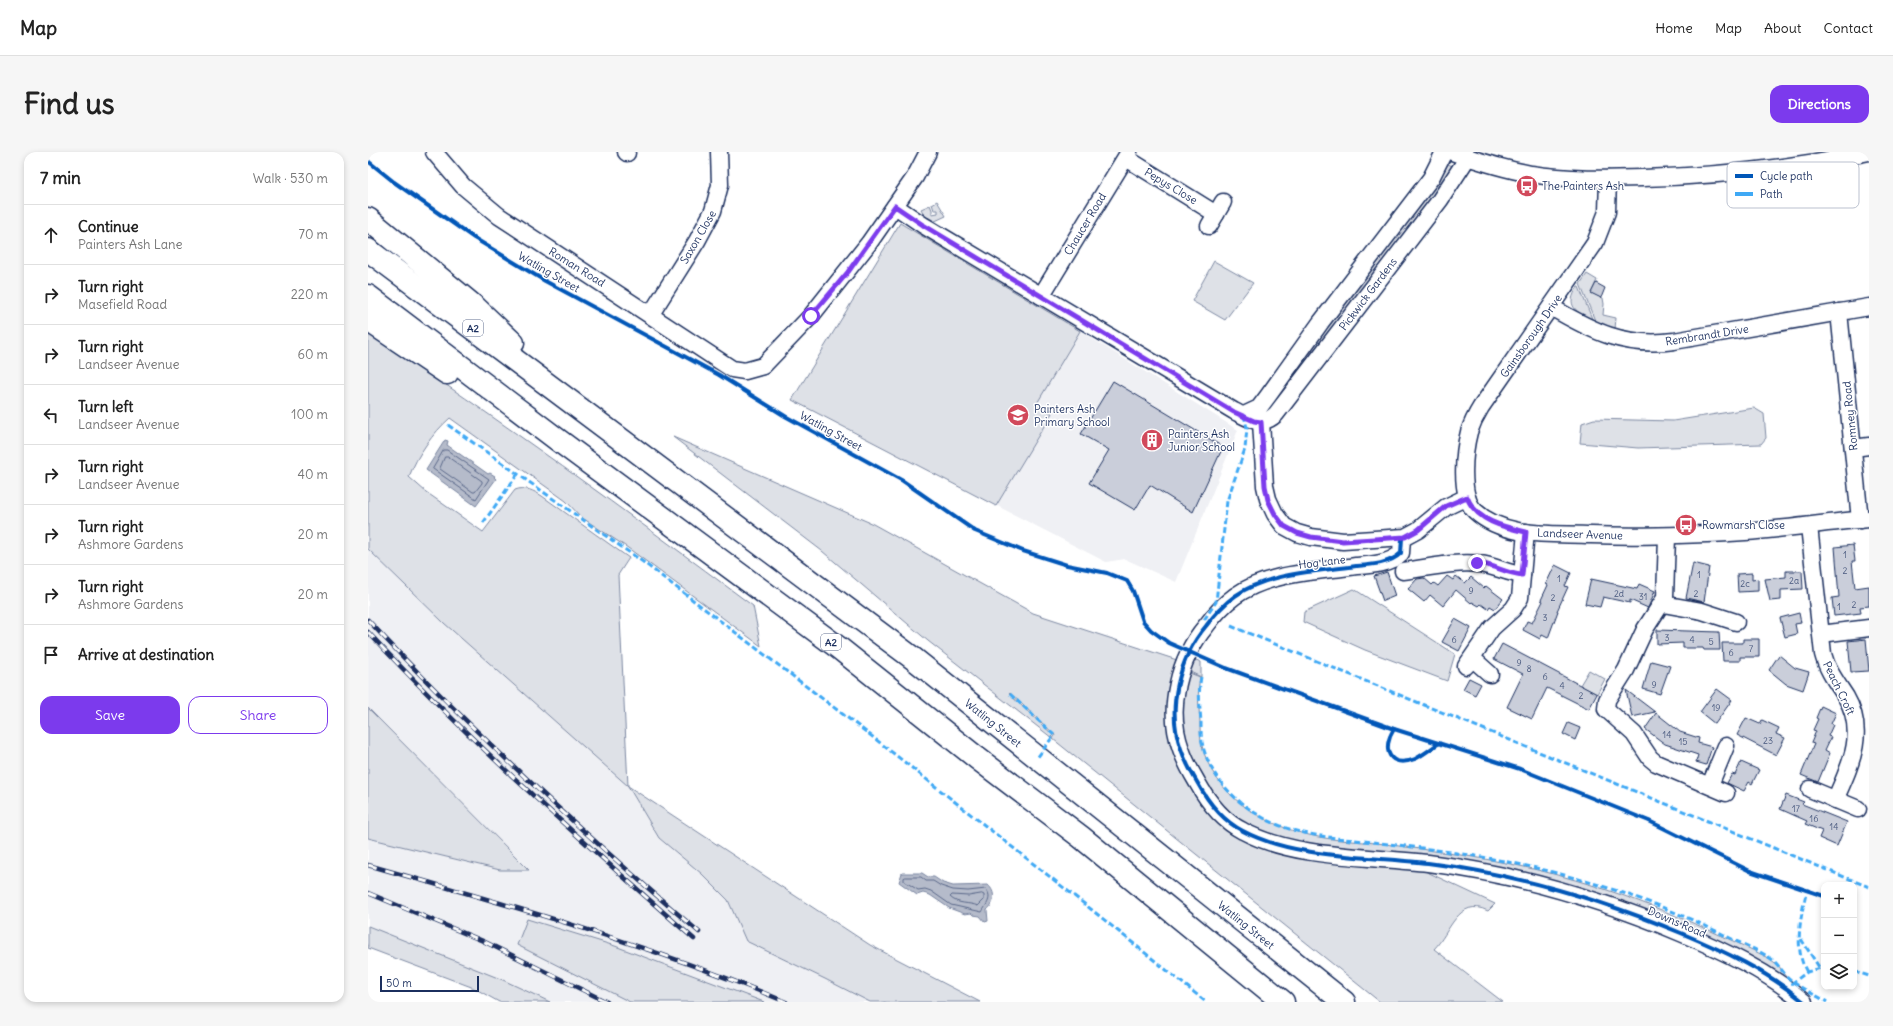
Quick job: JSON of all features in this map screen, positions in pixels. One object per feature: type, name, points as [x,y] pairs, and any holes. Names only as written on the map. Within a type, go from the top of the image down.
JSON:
[{"type":"highway","points":[[368,219],[476,308],[578,406]]},
{"type":"highway","name":"Watling Street","points":[[368,250],[914,659],[1344,1002]]},
{"type":"highway","name":"A2","points":[[368,296],[558,440],[839,648],[977,758],[1081,837],[1283,1002]]},
{"type":"highway","points":[[368,320],[495,406],[558,440]]},
{"type":"street","name":"Roman Road","points":[[434,152],[463,186],[499,216],[651,314],[732,369],[741,371],[752,370],[765,364],[811,316],[838,285],[895,206]]},
{"type":"street","name":"Saxon Close","points":[[651,314],[697,241],[713,211],[720,185],[719,152]]},
{"type":"street","points":[[928,152],[915,177],[895,206],[923,225],[1234,412],[1254,421],[1261,422],[1267,494],[1272,509],[1284,526],[1304,536],[1338,541],[1402,538],[1418,530],[1446,506],[1467,497]]},
{"type":"street","name":"Pickwick Gardens","points":[[1244,416],[1259,408],[1321,322],[1430,178],[1444,152]]},
{"type":"street","points":[[1452,152],[1503,168],[1529,174],[1572,178],[1608,179],[1727,174]]},
{"type":"street","points":[[1819,162],[1869,152]]},
{"type":"street","name":"Pepys Close","points":[[1128,155],[1216,214]]},
{"type":"street","name":"Chaucer Road","points":[[1041,296],[1128,155]]},
{"type":"street","name":"Pickwick Gardens","points":[[1261,422],[1269,420],[1276,414],[1440,200],[1468,157]]},
{"type":"street","name":"Gainsborough Drive","points":[[1467,497],[1465,465],[1468,438],[1472,424],[1481,407],[1590,251],[1599,235],[1607,212],[1608,179]]},
{"type":"street","name":"Rembrandt Drive","points":[[1551,307],[1602,334],[1622,340],[1647,342],[1674,341],[1869,307]]},
{"type":"street","name":"Romney Road","points":[[1839,312],[1853,448],[1865,520]]},
{"type":"street","points":[[1853,448],[1869,446]]},
{"type":"street","name":"Landseer Avenue","points":[[1467,497],[1474,510],[1486,519],[1502,526],[1526,532],[1545,534],[1667,536],[1809,526],[1865,520]]},
{"type":"street","name":"Peach Croft","points":[[1809,526],[1821,634],[1826,663],[1850,705],[1854,717],[1863,731],[1835,800]]},
{"type":"street","points":[[1490,674],[1469,662],[1492,628],[1516,605],[1520,596],[1526,532]]},
{"type":"street","points":[[1667,536],[1667,592],[1663,604],[1644,629],[1626,670],[1607,700],[1606,709],[1636,737],[1650,758],[1656,763],[1726,793]]},
{"type":"street","name":"Hog Lane","points":[[1402,538],[1400,553],[1390,560],[1294,575],[1266,581],[1241,592],[1229,600],[1200,634],[1189,653],[1181,673],[1176,698],[1176,721],[1180,747],[1204,796],[1233,825],[1247,834],[1268,842],[1301,850],[1433,864],[1486,873],[1532,884]]},
{"type":"street","points":[[1403,571],[1474,563],[1493,566],[1507,573],[1522,575]]},
{"type":"street","points":[[1663,604],[1702,611],[1732,624]]},
{"type":"street","points":[[1821,634],[1869,628]]},
{"type":"street","points":[[1710,785],[1726,746]]},
{"type":"street","points":[[1810,789],[1858,810]]},
{"type":"street","name":"Downs Road","points":[[1532,884],[1615,908],[1692,938],[1765,974],[1804,1002]]},
{"type":"shaded area","points":[[1448,164],[1459,169],[1272,416],[1264,409]]},
{"type":"shaded area","points":[[937,201],[946,216],[933,222],[925,216],[921,209],[930,205],[932,214],[938,213],[938,210],[934,210],[932,204]]},
{"type":"shaded area","name":"Painters Ash Primary School","points":[[900,223],[1080,331],[1238,430],[1176,582],[1125,559],[1106,562],[792,400]]},
{"type":"shaded area","points":[[900,223],[1080,331],[1036,405],[1052,413],[996,506],[792,400]]},
{"type":"shaded area","points":[[1214,261],[1253,283],[1225,320],[1192,301]]},
{"type":"shaded area","points":[[1587,274],[1597,280],[1591,293],[1603,298],[1603,315],[1616,318],[1615,329],[1596,323],[1580,284]]},
{"type":"shaded area","points":[[1578,287],[1593,321],[1582,315],[1574,308],[1572,304],[1572,299]]},
{"type":"shaded area","points":[[368,332],[466,398],[562,466],[753,606],[761,646],[628,548],[581,517],[566,501],[450,418],[426,445],[416,461],[409,477],[426,492],[483,532],[515,490],[526,489],[542,496],[629,558],[618,575],[628,786],[444,623],[368,549]]},
{"type":"shaded area","points":[[1754,408],[1764,414],[1766,438],[1761,444],[1638,448],[1580,443],[1582,423],[1594,419],[1673,421]]},
{"type":"shaded area","points":[[673,437],[873,524],[1033,613],[1180,661],[1171,722],[1234,830],[1410,864],[1495,904],[1488,911],[1478,908],[1469,908],[1462,912],[1434,949],[1503,1002],[1380,1002],[1053,739],[1055,735],[1010,693],[1009,694],[1053,735],[1052,738],[928,641],[822,551]]},
{"type":"shaded area","points":[[368,549],[444,623],[628,786],[659,838],[702,874],[728,900],[746,941],[870,1002],[550,1002],[503,980],[368,926],[368,838],[500,870],[529,869],[368,708]]},
{"type":"shaded area","points":[[1354,589],[1455,654],[1447,681],[1365,650],[1303,622],[1304,612]]},
{"type":"shaded area","points":[[1196,660],[1201,662],[1201,677],[1188,671],[1192,661]]},
{"type":"shaded area","points":[[1589,670],[1605,679],[1597,694],[1580,685]]},
{"type":"shaded area","points":[[1187,672],[1200,677],[1198,694],[1200,737],[1208,764],[1229,793],[1258,815],[1291,830],[1318,837],[1385,844],[1475,857],[1529,868],[1591,885],[1651,906],[1709,930],[1767,957],[1778,965],[1790,981],[1788,983],[1623,905],[1330,850],[1251,831],[1208,795],[1180,728],[1183,681]]},
{"type":"shaded area","points":[[368,708],[529,870],[500,870],[368,838]]},
{"type":"shaded area","points":[[628,786],[870,945],[980,1002],[870,1002],[746,941],[728,900],[702,874],[659,838]]},
{"type":"shaded area","points":[[527,919],[615,946],[764,1002],[630,1002],[517,945]]},
{"type":"shaded area","points":[[368,926],[503,980],[550,1002],[499,1002],[474,988],[368,948]]},
{"type":"water","points":[[445,440],[448,441],[447,445],[488,474],[490,473],[495,476],[494,477],[496,479],[476,506],[426,470]]},
{"type":"water","points":[[902,873],[922,873],[928,877],[934,877],[943,883],[953,886],[988,885],[991,888],[994,898],[992,904],[987,910],[988,921],[985,922],[980,916],[973,915],[971,913],[965,914],[949,908],[930,895],[923,893],[917,895],[899,882]]},
{"type":"building","points":[[1596,283],[1605,288],[1601,298],[1591,293]]},
{"type":"building","name":"Painters Ash Junior School","points":[[1113,381],[1223,447],[1193,512],[1150,485],[1135,510],[1089,483],[1109,450],[1081,434]]},
{"type":"building","points":[[1853,545],[1855,561],[1852,561],[1855,588],[1869,586],[1869,606],[1860,607],[1861,613],[1834,616],[1832,598],[1839,597],[1835,547]]},
{"type":"building","points":[[1693,563],[1709,567],[1704,602],[1686,598]]},
{"type":"building","points":[[1555,565],[1571,573],[1565,586],[1568,587],[1557,611],[1548,638],[1542,635],[1540,639],[1523,630],[1527,621],[1532,623],[1543,601],[1541,600],[1548,585],[1546,584]]},
{"type":"building","points":[[1786,571],[1802,571],[1803,589],[1781,590],[1781,600],[1770,601],[1765,579],[1786,577]]},
{"type":"building","points":[[1387,572],[1395,596],[1383,601],[1374,576]]},
{"type":"building","points":[[1752,573],[1752,580],[1758,579],[1758,591],[1738,592],[1737,574]]},
{"type":"building","points":[[1447,576],[1453,580],[1456,576],[1465,583],[1471,577],[1484,588],[1486,586],[1503,599],[1495,609],[1490,606],[1488,609],[1481,604],[1479,606],[1472,602],[1471,603],[1456,590],[1443,606],[1430,595],[1424,602],[1408,589],[1417,579],[1424,578],[1432,585],[1434,583],[1438,586]]},
{"type":"building","points":[[1591,579],[1637,589],[1639,584],[1655,591],[1648,608],[1630,600],[1630,603],[1603,597],[1600,607],[1585,604]]},
{"type":"building","points":[[1799,613],[1801,623],[1795,624],[1797,634],[1785,637],[1780,618]]},
{"type":"building","points":[[1455,619],[1471,628],[1459,651],[1442,642]]},
{"type":"building","points":[[1657,630],[1719,632],[1720,650],[1683,648],[1683,643],[1657,644]]},
{"type":"building","points":[[1743,639],[1759,639],[1759,657],[1740,657],[1740,661],[1723,661],[1722,643],[1743,643]]},
{"type":"building","points":[[1866,639],[1869,671],[1851,672],[1848,641]]},
{"type":"building","points":[[1502,644],[1597,694],[1589,709],[1547,688],[1532,719],[1507,707],[1523,674],[1494,659]]},
{"type":"building","points":[[1779,655],[1795,668],[1809,672],[1803,690],[1786,684],[1769,670]]},
{"type":"building","points":[[1651,661],[1670,666],[1660,694],[1643,689]]},
{"type":"building","points":[[1469,678],[1481,684],[1475,695],[1463,689]]},
{"type":"building","points":[[1717,689],[1732,700],[1715,724],[1700,712]]},
{"type":"building","points":[[1626,690],[1655,712],[1632,717]]},
{"type":"building","points":[[1821,706],[1836,713],[1828,736],[1831,737],[1825,750],[1830,753],[1818,782],[1801,775],[1814,744],[1811,743],[1816,731],[1813,730],[1818,719],[1816,718]]},
{"type":"building","points":[[1656,713],[1680,732],[1699,738],[1698,743],[1712,747],[1706,765],[1696,762],[1698,755],[1665,744],[1645,729]]},
{"type":"building","points":[[1746,718],[1760,724],[1762,720],[1779,728],[1776,734],[1785,738],[1776,755],[1737,735]]},
{"type":"building","points":[[1568,723],[1580,728],[1575,740],[1563,734]]},
{"type":"building","points":[[1741,762],[1759,770],[1752,784],[1749,782],[1744,791],[1727,783],[1732,774],[1735,775]]},
{"type":"building","points":[[1786,795],[1804,802],[1802,804],[1847,822],[1837,846],[1819,838],[1822,831],[1805,824],[1807,821],[1780,809]]},
{"type":"railway","points":[[368,620],[447,702],[529,781],[613,858],[699,932]]},
{"type":"railway","points":[[368,632],[486,752],[694,939]]},
{"type":"railway","points":[[368,865],[474,895],[632,944],[735,981],[786,1002]]},
{"type":"railway","points":[[368,893],[483,941],[607,1002]]},
{"type":"marked path","points":[[1204,620],[1216,602],[1227,501],[1245,449],[1247,428],[1244,415]]},
{"type":"marked path","points":[[448,425],[643,562],[874,738],[1206,1002]]},
{"type":"marked path","points":[[483,523],[517,475]]},
{"type":"marked path","points":[[1231,626],[1869,887]]},
{"type":"marked path","points":[[1201,677],[1199,694],[1201,737],[1209,764],[1222,784],[1238,800],[1247,808],[1271,822],[1301,832],[1332,838],[1400,845],[1478,856],[1561,874],[1612,889],[1709,927],[1761,952],[1773,960],[1788,978],[1827,1002]]},
{"type":"marked path","points":[[1010,694],[1054,735],[1037,758]]},
{"type":"marked path","points":[[1807,890],[1802,910],[1799,943],[1800,953],[1807,972]]},
{"type":"marked path","points":[[1801,939],[1819,967]]},
{"type":"marked path","points":[[1791,984],[1807,972],[1821,968]]},
{"type":"marked path","points":[[1857,972],[1869,976]]},
{"type":"cycle path","points":[[368,161],[394,182],[474,238],[545,281],[719,375],[785,416],[903,481],[975,531],[1023,551],[1067,565],[1107,573],[1127,581],[1133,591],[1143,621],[1151,630],[1169,643],[1226,668],[1394,729],[1520,769],[1649,821],[1750,871],[1821,895]]},
{"type":"cycle path","points":[[1402,538],[1401,553],[1397,557],[1386,562],[1294,574],[1263,582],[1248,588],[1223,606],[1212,618],[1197,639],[1182,668],[1175,701],[1175,717],[1177,734],[1190,770],[1206,797],[1217,810],[1229,822],[1243,831],[1286,847],[1333,855],[1428,863],[1461,868],[1557,889],[1620,909],[1697,940],[1745,963],[1760,971],[1804,1002]]},
{"type":"cycle path","points":[[1394,729],[1390,736],[1388,750],[1390,755],[1399,761],[1415,759],[1439,743]]},
{"type":"place","name":"The Painters Ash","points":[[1527,186]]},
{"type":"place","name":"Painters Ash Primary School","points":[[1018,415]]},
{"type":"place","name":"Painters Ash Junior School","points":[[1152,440]]},
{"type":"place","name":"Rowmarsh Close","points":[[1686,525]]},
{"type":"route","points":[[811,316],[848,272],[895,206],[923,225],[1234,412],[1254,421],[1261,422],[1264,476],[1267,494],[1270,505],[1275,514],[1288,529],[1311,537],[1338,541],[1402,538],[1409,536],[1418,530],[1446,506],[1467,497],[1474,510],[1486,519],[1502,526],[1526,532],[1522,575],[1505,572],[1494,566],[1477,563]]}]
